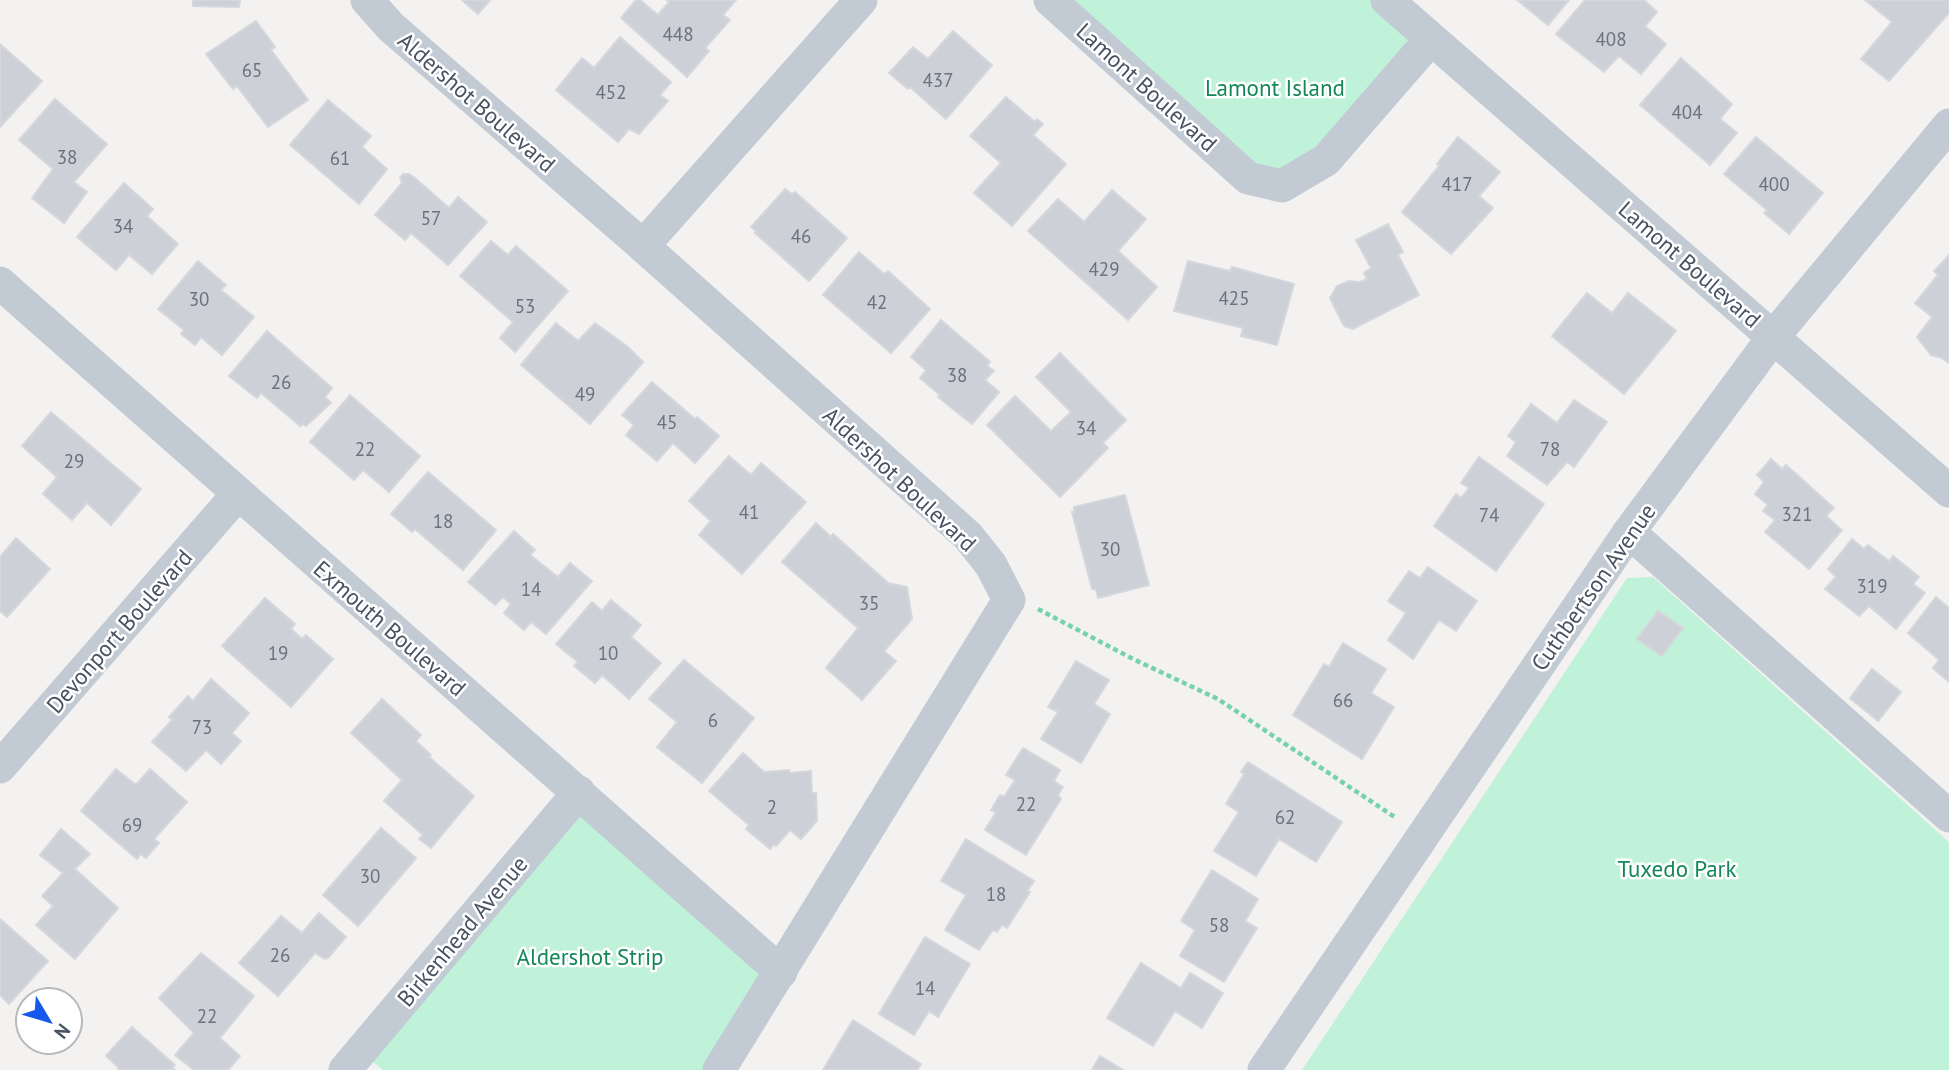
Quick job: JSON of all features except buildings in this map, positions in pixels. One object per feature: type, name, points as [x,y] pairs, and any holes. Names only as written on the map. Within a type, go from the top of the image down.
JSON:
[{"type":"street","name":"Aldershot Boulevard","points":[[367,0],[391,27],[643,246],[968,536],[992,565],[1009,600]]},
{"type":"street","points":[[643,246],[861,0]]},
{"type":"street","name":"Lamont Boulevard","points":[[1049,0],[1248,178],[1282,187],[1326,160],[1431,39]]},
{"type":"street","name":"Lamont Boulevard","points":[[1387,0],[1949,491]]},
{"type":"street","name":"Cuthbertson Avenue","points":[[1264,1070],[1629,532],[1773,336],[1942,147]]},
{"type":"street","name":"Exmouth Boulevard","points":[[0,283],[780,972]]},
{"type":"street","name":"Devonport Boulevard","points":[[0,767],[237,495]]},
{"type":"street","points":[[1629,532],[1949,816]]},
{"type":"street","points":[[719,1070],[1009,600]]},
{"type":"street","name":"Birkenhead Avenue","points":[[363,1064],[579,792]]},
{"type":"path","points":[[1009,600],[1034,607],[1133,659],[1218,699],[1424,835]]},
{"type":"green space","name":"Lamont Island","points":[[1050,0],[1387,0],[1431,39],[1282,186]]},
{"type":"green space","name":"Tuxedo Park","points":[[1653,577],[1949,842],[1949,1070],[1302,1070],[1627,578]]},
{"type":"green space","name":"Aldershot Strip","points":[[579,792],[781,972],[719,1070],[383,1070],[361,1052]]}]
